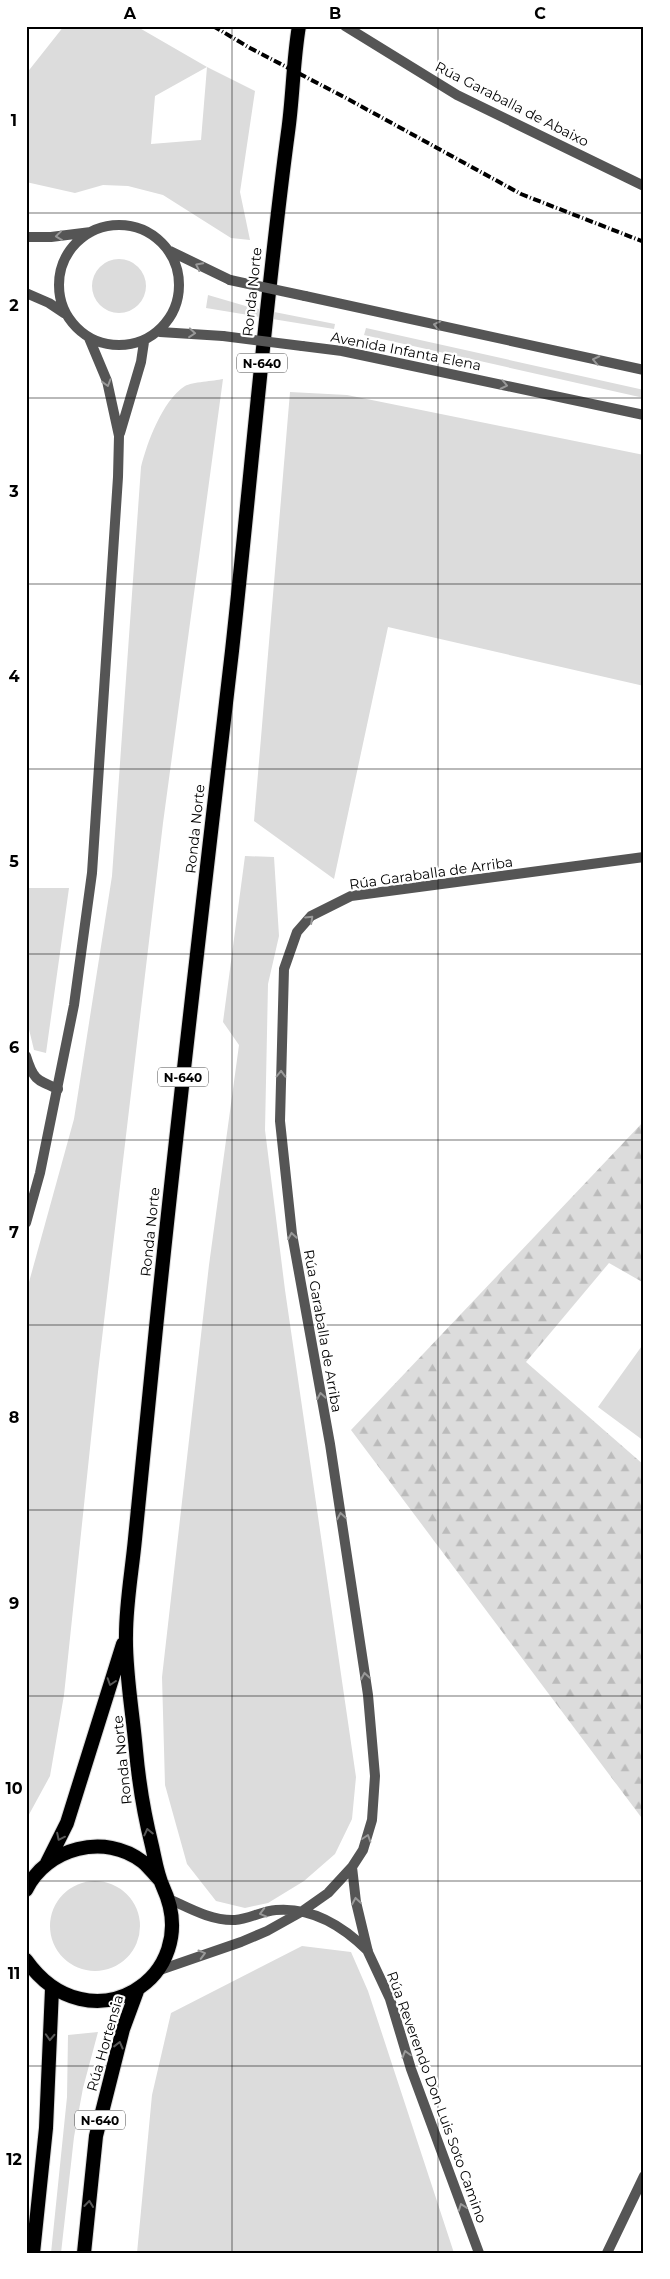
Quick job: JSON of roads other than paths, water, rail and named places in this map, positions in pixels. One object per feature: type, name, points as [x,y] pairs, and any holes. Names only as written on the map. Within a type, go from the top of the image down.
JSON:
[{"type":"highway","name":"Ronda Norte","points":[[26,1960],[38,1976],[52,1988],[71,1998],[92,2001],[113,1999],[136,1991],[157,1971],[168,1949],[173,1920],[169,1899],[160,1880],[140,1795],[126,1636],[172,1174],[246,520],[277,206],[289,126],[299,26]]},
{"type":"highway","name":"Ronda Norte","points":[[28,1884],[47,1863],[67,1823],[126,1636]]},
{"type":"highway","name":"Ronda Norte","points":[[47,1863],[68,1851],[94,1846],[119,1850],[142,1862],[160,1880]]},
{"type":"highway","points":[[33,2253],[46,2128],[52,1988]]},
{"type":"highway","name":"Rúa Hortensia","points":[[84,2253],[96,2136],[123,2029],[136,1991]]},
{"type":"street","name":"Rúa Garaballa de Abaixo","points":[[347,28],[457,95],[644,186]]},
{"type":"street","points":[[26,237],[51,237],[92,232],[111,225],[132,226],[157,238],[170,251],[230,280],[644,370]]},
{"type":"street","points":[[64,313],[58,281],[64,261],[73,246],[92,232]]},
{"type":"street","points":[[26,293],[49,303],[64,313],[73,325],[89,338],[101,343],[120,345],[144,342],[160,332],[177,303],[180,285],[178,270],[170,251]]},
{"type":"street","name":"Avenida Infanta Elena","points":[[160,332],[223,336],[352,353],[644,415]]},
{"type":"street","points":[[89,338],[106,381],[119,436]]},
{"type":"street","points":[[26,1223],[40,1173],[74,1004],[96,831],[119,436],[141,362],[144,342]]},
{"type":"street","name":"Rúa Garaballa de Arriba","points":[[157,1971],[241,1942],[267,1931],[301,1912],[328,1893],[352,1867],[363,1850],[369,1834],[375,1776],[368,1695],[333,1463],[292,1234],[280,1121],[284,969],[297,932],[311,916],[351,896],[644,857]]},
{"type":"street","points":[[26,1056],[32,1075],[44,1084],[58,1089]]},
{"type":"street","name":"Rúa Reverendo Don Luis Soto Camino","points":[[352,1867],[356,1902],[368,1952],[390,1999],[411,2069],[479,2253]]},
{"type":"street","name":"Rúa Reverendo Don Luis Soto Camino","points":[[169,1899],[193,1911],[225,1919],[236,1920],[275,1910],[301,1912],[331,1921],[350,1933],[368,1952]]},
{"type":"street","points":[[607,2253],[644,2176]]},
{"type":"railway","points":[[213,26],[250,48],[346,98],[521,194],[644,242]]}]
